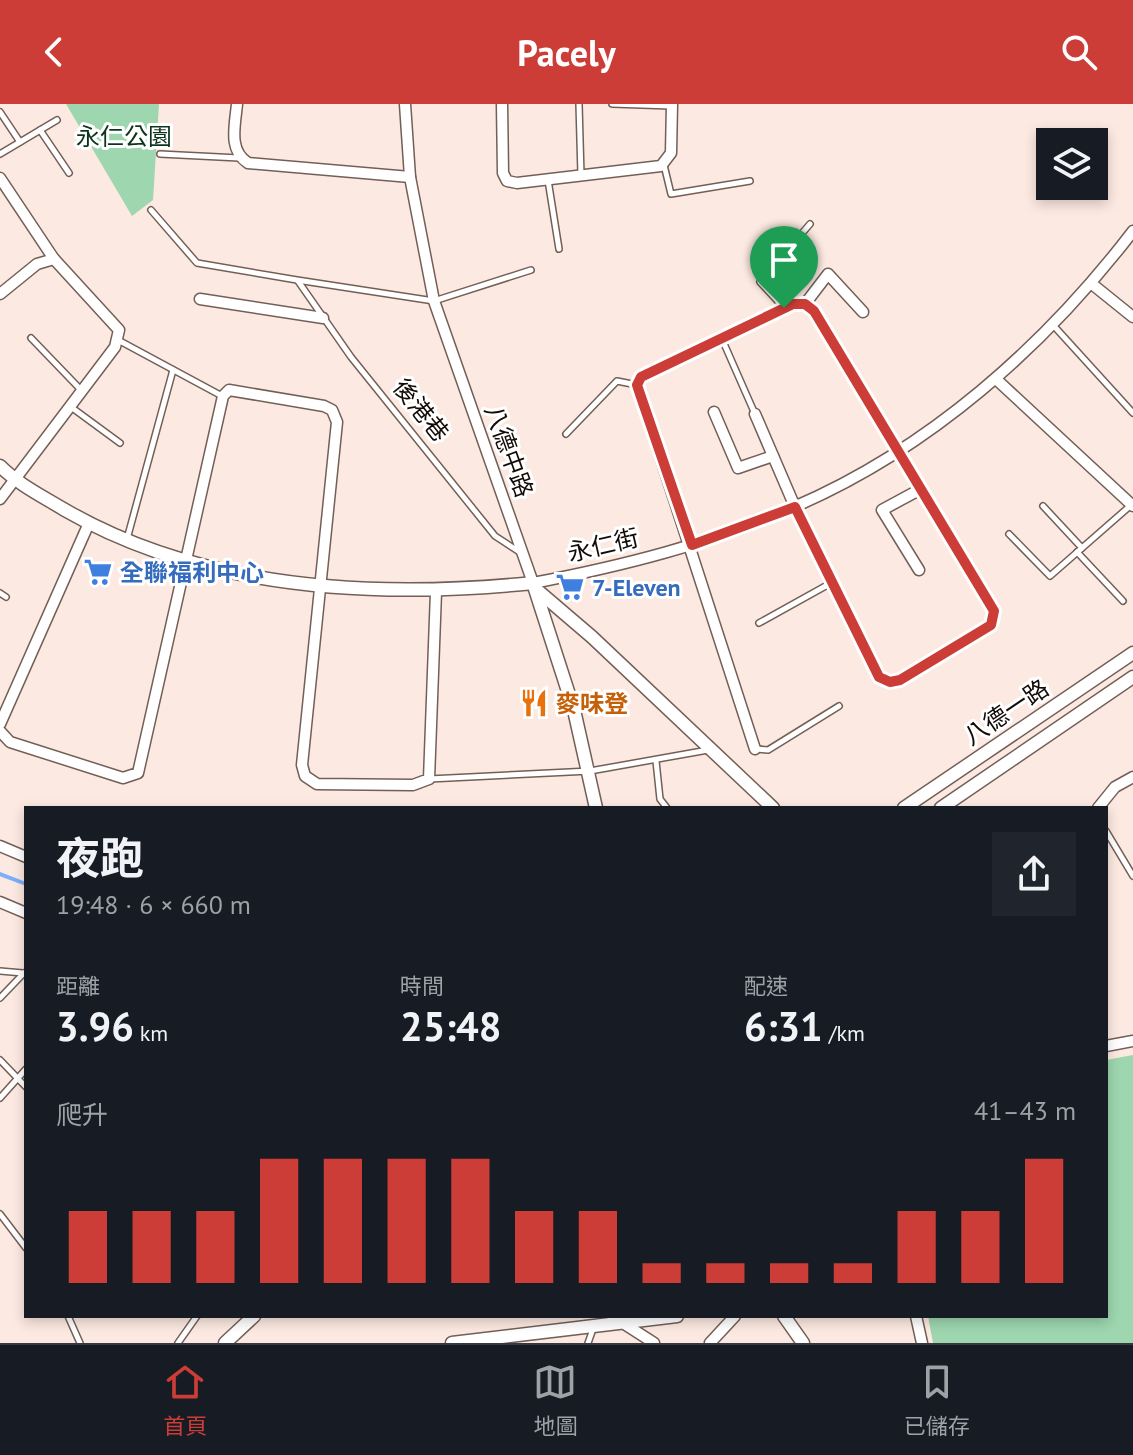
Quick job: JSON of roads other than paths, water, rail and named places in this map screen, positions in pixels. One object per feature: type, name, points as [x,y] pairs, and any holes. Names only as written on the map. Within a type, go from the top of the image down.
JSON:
[{"type":"street","points":[[237,104],[234,147],[239,158],[248,163],[410,177]]},
{"type":"street","name":"八德中路","points":[[405,104],[410,177],[434,301],[524,555],[574,710],[596,806]]},
{"type":"street","points":[[502,104],[503,173],[507,181],[548,179],[664,164],[671,153],[672,105]]},
{"type":"street","points":[[0,178],[54,259],[116,324],[117,340],[71,407],[0,499]]},
{"type":"street","name":"永仁街","points":[[0,466],[14,481],[89,523],[186,561],[320,585],[436,592],[533,586],[692,545],[795,507],[897,451],[997,380],[1092,284],[1133,231]]},
{"type":"street","points":[[0,294],[37,264],[54,259]]},
{"type":"street","points":[[755,749],[692,545],[637,385],[641,377],[784,308],[805,304],[828,274],[863,312]]},
{"type":"street","points":[[1092,284],[1133,317]]},
{"type":"street","points":[[200,299],[323,318]]},
{"type":"street","points":[[755,414],[795,507],[879,677],[890,682],[900,680],[991,625],[994,611],[990,600],[919,490],[814,311],[805,304]]},
{"type":"street","points":[[997,380],[1131,506]]},
{"type":"street","points":[[0,731],[10,742],[123,778],[138,773],[223,396],[229,390],[332,410],[337,422],[302,765],[305,776],[317,784],[413,785],[429,779],[436,592]]},
{"type":"street","points":[[714,412],[738,468],[773,456]]},
{"type":"street","points":[[919,490],[882,510],[919,570]]},
{"type":"street","points":[[0,724],[89,523]]},
{"type":"street","points":[[533,586],[592,637],[771,806]]},
{"type":"street","name":"八德一路","points":[[907,806],[1133,653]]},
{"type":"street","name":"八德一路","points":[[958,804],[1133,677]]},
{"type":"street","points":[[1100,806],[1115,787],[1133,777]]},
{"type":"street","points":[[0,846],[24,856]]},
{"type":"street","points":[[0,902],[24,912]]},
{"type":"street","points":[[1108,1046],[1133,1041]]},
{"type":"street","points":[[225,1343],[252,1318]]},
{"type":"street","points":[[615,1318],[654,1343]]},
{"type":"street","points":[[452,1343],[664,1318]]},
{"type":"street","points":[[710,1343],[733,1318]]},
{"type":"street","points":[[785,1318],[803,1343]]},
{"type":"street","points":[[916,1318],[922,1343]]},
{"type":"lane","points":[[579,104],[581,175]]},
{"type":"lane","points":[[612,104],[672,105]]},
{"type":"lane","points":[[0,112],[20,142]]},
{"type":"lane","points":[[0,154],[57,120]]},
{"type":"lane","points":[[40,130],[69,173]]},
{"type":"lane","points":[[160,154],[239,158]]},
{"type":"lane","points":[[664,164],[671,194],[750,181]]},
{"type":"lane","points":[[548,179],[559,249]]},
{"type":"lane","points":[[151,210],[197,263],[297,280],[434,301],[531,270]]},
{"type":"lane","points":[[784,308],[760,282],[810,224]]},
{"type":"lane","name":"後港巷","points":[[297,280],[323,318],[495,536],[524,555]]},
{"type":"lane","points":[[1052,324],[1133,413]]},
{"type":"lane","points":[[31,338],[82,392]]},
{"type":"lane","points":[[722,338],[755,414]]},
{"type":"lane","points":[[117,340],[223,396]]},
{"type":"lane","points":[[127,539],[173,370]]},
{"type":"lane","points":[[566,434],[617,381],[637,385]]},
{"type":"lane","points":[[71,407],[120,443]]},
{"type":"lane","points":[[1043,506],[1123,601]]},
{"type":"lane","points":[[1009,534],[1050,576],[1131,506]]},
{"type":"lane","points":[[759,623],[832,582]]},
{"type":"lane","points":[[755,749],[768,750],[839,706]]},
{"type":"lane","points":[[429,779],[590,771],[709,750]]},
{"type":"lane","points":[[656,761],[660,799],[665,806]]},
{"type":"lane","points":[[1108,834],[1133,876]]},
{"type":"lane","points":[[0,971],[24,973]]},
{"type":"lane","points":[[0,998],[24,974]]},
{"type":"lane","points":[[0,1060],[24,1085]]},
{"type":"lane","points":[[0,1098],[24,1072]]},
{"type":"lane","points":[[0,1214],[24,1245]]},
{"type":"lane","points":[[69,1318],[80,1343]]},
{"type":"lane","points":[[178,1343],[196,1318]]},
{"type":"lane","points":[[588,1343],[594,1325]]},
{"type":"waterway","points":[[0,874],[24,883]]},
{"type":"place","name":"全聯福利中心","points":[[98,572]]},
{"type":"place","name":"7-Eleven","points":[[570,587]]},
{"type":"place","name":"麥味登","points":[[534,703]]},
{"type":"park label","name":"永仁公園","points":[[124,136]]}]
